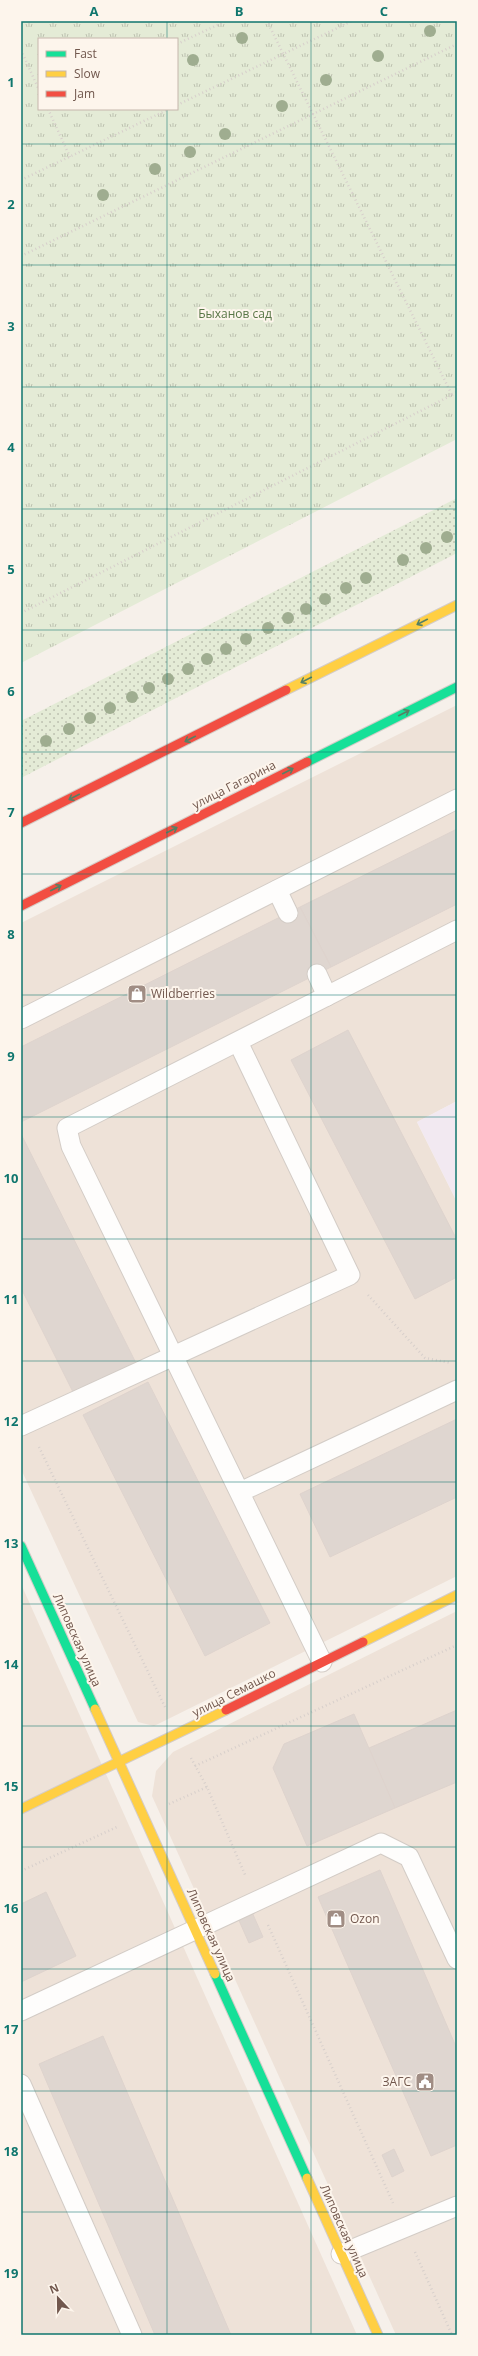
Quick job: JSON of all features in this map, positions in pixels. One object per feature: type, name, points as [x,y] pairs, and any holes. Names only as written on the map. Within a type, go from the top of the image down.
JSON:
[{"type":"street","points":[[21,823],[457,605]]},
{"type":"street","name":"улица Гагарина","points":[[21,906],[457,687]]},
{"type":"street","name":"Липовская улица","points":[[21,1546],[378,2335]]},
{"type":"street","name":"улица Семашко","points":[[21,1810],[179,1734],[457,1595]]},
{"type":"lane","points":[[21,1019],[457,799]]},
{"type":"lane","points":[[277,890],[288,914]]},
{"type":"lane","points":[[322,1662],[71,1146],[67,1128],[457,930]]},
{"type":"lane","points":[[317,974],[327,996]]},
{"type":"lane","points":[[24,1425],[350,1275],[238,1042]]},
{"type":"lane","points":[[240,1492],[457,1390]]},
{"type":"lane","points":[[21,2011],[382,1843],[410,1856],[457,1959]]},
{"type":"lane","points":[[21,2084],[132,2335]]},
{"type":"lane","points":[[341,2254],[457,2206]]},
{"type":"path","points":[[178,44],[226,21]]},
{"type":"path","points":[[267,21],[452,395]]},
{"type":"path","points":[[178,105],[352,21]]},
{"type":"path","points":[[21,256],[457,44]]},
{"type":"path","points":[[21,50],[38,88]]},
{"type":"path","points":[[48,110],[70,157]]},
{"type":"path","points":[[21,180],[167,110]]},
{"type":"path","points":[[21,613],[457,392]]},
{"type":"path","points":[[350,1275],[425,1358],[457,1364]]},
{"type":"path","points":[[24,1425],[195,1766],[207,1787],[452,2335]]},
{"type":"path","points":[[195,1766],[457,1645]]},
{"type":"path","points":[[21,1871],[207,1787]]},
{"type":"shaded area","points":[[457,705],[457,1101],[417,1122],[457,1202],[457,1576],[154,1726],[138,1722],[21,1469],[21,923]]},
{"type":"shaded area","points":[[457,1101],[457,1202],[417,1122]]},
{"type":"shaded area","points":[[21,1584],[357,2335],[21,2335]]},
{"type":"shaded area","points":[[457,1611],[457,2335],[396,2335],[152,1796],[156,1771],[173,1752]]},
{"type":"green space","name":"Быханов сад","points":[[21,21],[457,21],[457,439],[21,663]]},
{"type":"green space","points":[[457,498],[457,553],[21,778],[21,721]]},
{"type":"building","points":[[457,829],[457,904],[331,967],[300,907]]},
{"type":"building","points":[[300,907],[331,967],[21,1122],[21,1047]]},
{"type":"building","points":[[348,1030],[457,1240],[457,1277],[415,1299],[291,1060]]},
{"type":"building","points":[[21,1134],[137,1365],[75,1396],[21,1288]]},
{"type":"building","points":[[148,1382],[270,1623],[205,1656],[83,1415]]},
{"type":"building","points":[[457,1419],[457,1497],[330,1557],[300,1494]]},
{"type":"building","points":[[457,1710],[457,1782],[395,1808],[369,1748]]},
{"type":"building","points":[[354,1714],[395,1808],[307,1846],[273,1768],[284,1744]]},
{"type":"building","points":[[380,1870],[457,2049],[457,2145],[431,2156],[318,1897]]},
{"type":"building","points":[[46,1892],[76,1956],[21,1982],[21,1904]]},
{"type":"building","points":[[251,1910],[263,1937],[249,1943],[237,1916]]},
{"type":"building","points":[[103,2036],[231,2335],[155,2335],[39,2064]]},
{"type":"building","points":[[394,2149],[404,2171],[392,2177],[382,2155]]},
{"type":"traffic: fast","points":[[307,762],[457,687]]},
{"type":"traffic: fast","points":[[21,1546],[95,1709]]},
{"type":"traffic: fast","points":[[215,1974],[307,2178]]},
{"type":"traffic: slow","points":[[286,690],[457,605]]},
{"type":"traffic: slow","points":[[363,1642],[457,1595]]},
{"type":"traffic: slow","points":[[95,1709],[215,1974]]},
{"type":"traffic: slow","points":[[21,1809],[226,1710]]},
{"type":"traffic: slow","points":[[307,2178],[378,2335]]},
{"type":"traffic: jam","points":[[21,823],[286,690]]},
{"type":"traffic: jam","points":[[21,906],[307,762]]},
{"type":"traffic: jam","points":[[226,1710],[363,1642]]},
{"type":"place","name":"Wildberries","points":[[137,994]]},
{"type":"place","name":"Ozon","points":[[336,1919]]},
{"type":"place","name":"ЗАГС","points":[[425,2082]]}]
